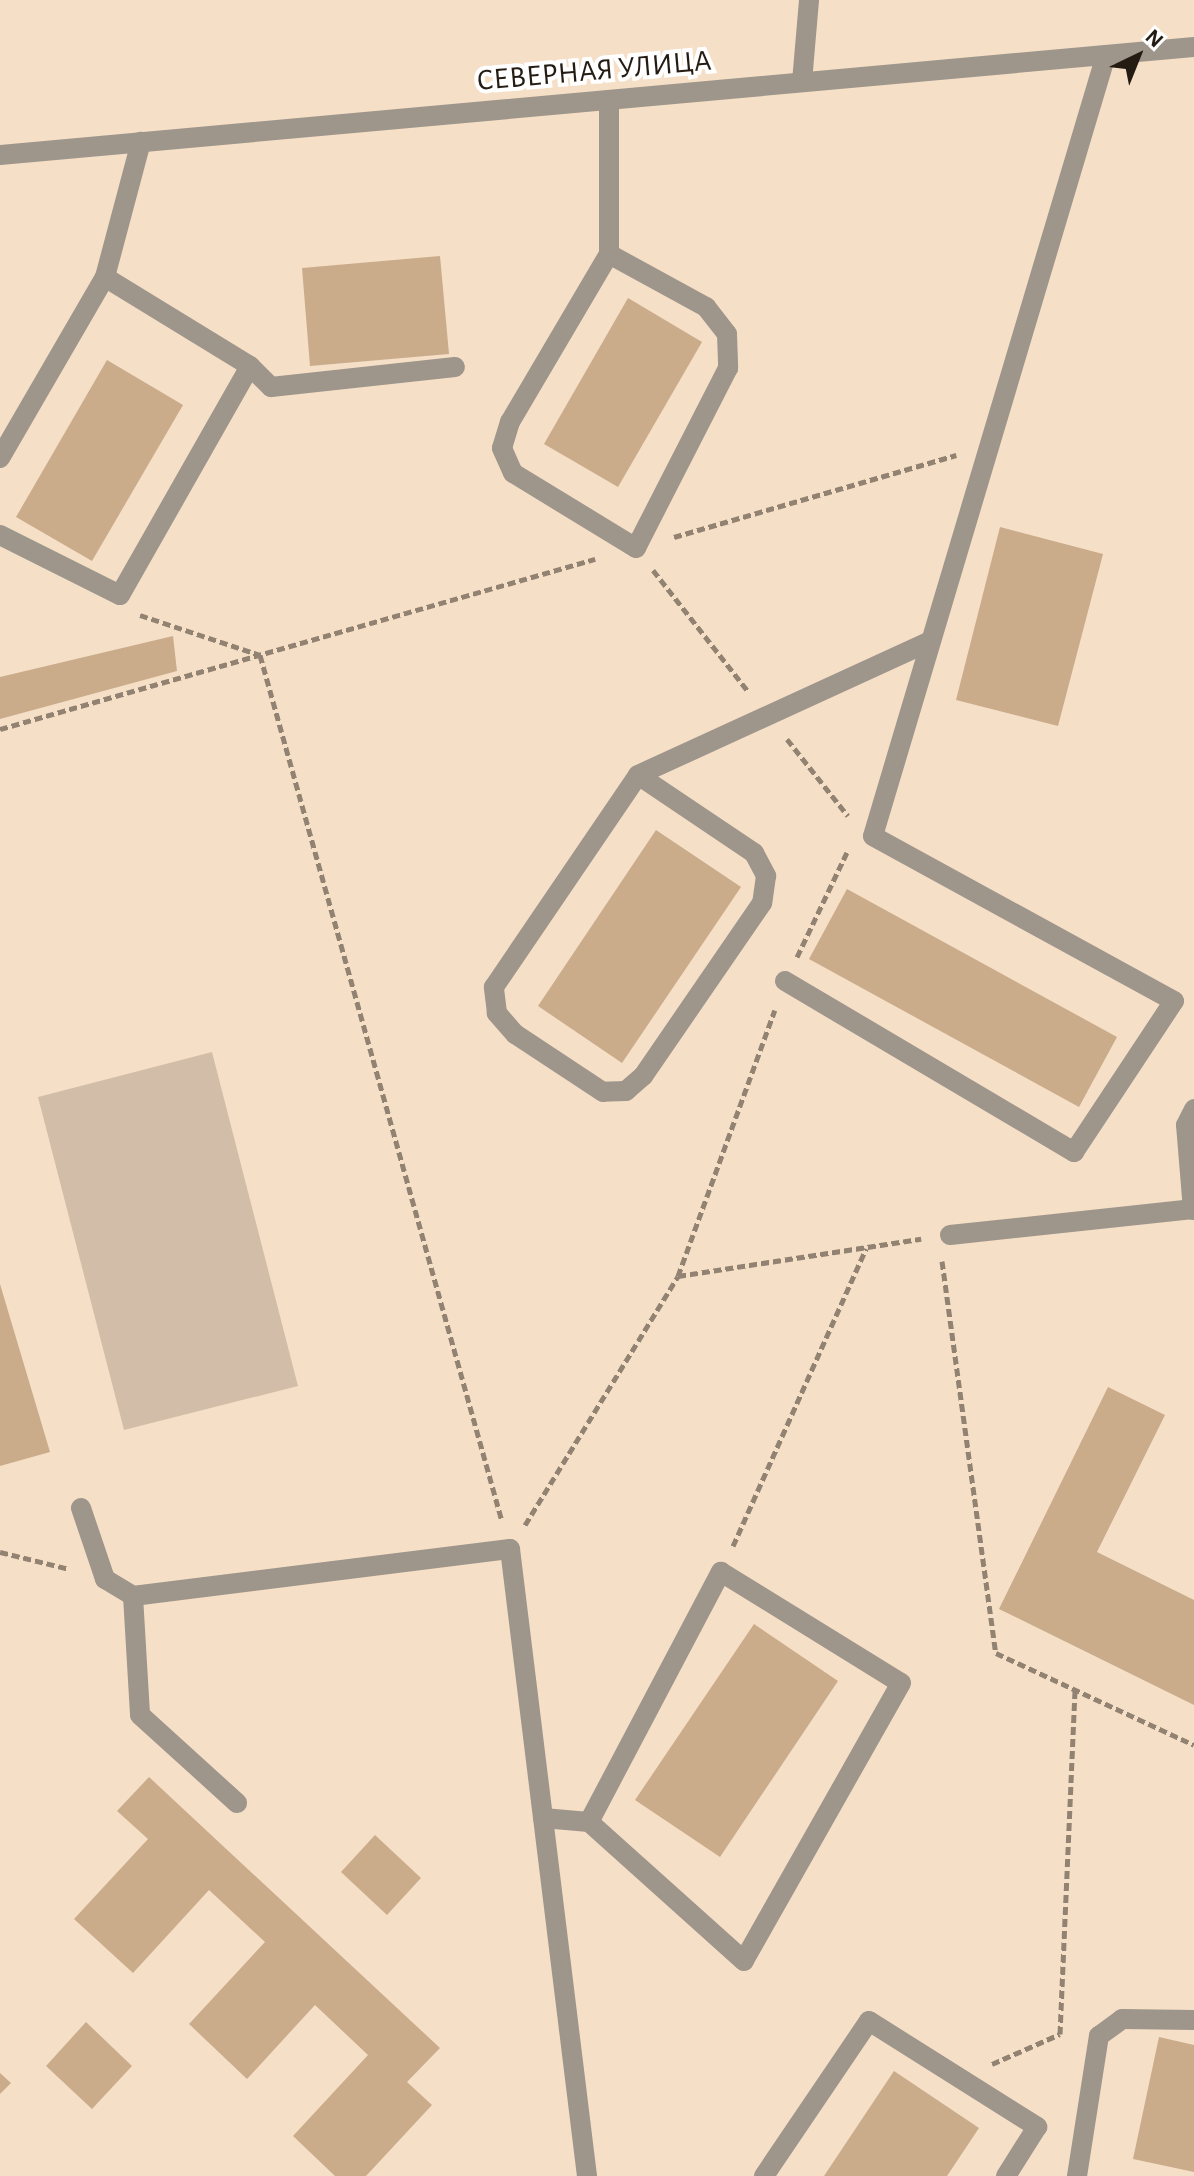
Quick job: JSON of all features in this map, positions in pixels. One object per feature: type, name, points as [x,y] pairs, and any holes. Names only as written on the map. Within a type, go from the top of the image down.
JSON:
[{"type":"street","points":[[802,82],[809,0]]},
{"type":"street","name":"СЕВЕРНАЯ УЛИЦА","points":[[0,155],[1194,47]]},
{"type":"street","points":[[785,981],[1074,1152],[1174,1001],[873,836],[1106,55]]},
{"type":"street","points":[[609,100],[609,254],[510,422],[502,448],[513,473],[636,548],[728,368],[727,334],[706,307],[609,254]]},
{"type":"street","points":[[0,458],[105,277],[141,142]]},
{"type":"street","points":[[105,277],[250,366],[271,387],[455,367]]},
{"type":"street","points":[[0,535],[120,595],[250,366]]},
{"type":"street","points":[[638,775],[754,853],[766,876],[762,903],[643,1076],[626,1091],[603,1092],[515,1034],[497,1013],[494,987],[638,775],[931,641]]},
{"type":"street","points":[[943,1236],[1193,1210],[1186,1125],[1194,1109]]},
{"type":"street","points":[[81,1508],[105,1579],[133,1596],[510,1549],[587,2176]]},
{"type":"street","points":[[543,1818],[589,1822],[744,1961],[901,1683],[721,1572],[589,1822]]},
{"type":"street","points":[[133,1596],[140,1715],[237,1803]]},
{"type":"street","points":[[1077,2176],[1099,2036],[1122,2019],[1194,2020]]},
{"type":"street","points":[[764,2176],[869,2021],[1037,2127],[1006,2176]]},
{"type":"path","points":[[0,729],[989,446]]},
{"type":"path","points":[[636,548],[829,793]]},
{"type":"path","points":[[260,655],[510,1549]]},
{"type":"path","points":[[510,1549],[678,1276],[785,981],[851,843]]},
{"type":"path","points":[[678,1276],[943,1236],[996,1653],[1194,1745]]},
{"type":"path","points":[[721,1572],[867,1247]]},
{"type":"path","points":[[0,1552],[105,1579]]},
{"type":"path","points":[[960,2078],[1060,2034],[1075,1689]]},
{"type":"shaded area","points":[[212,1052],[298,1386],[124,1430],[38,1097]]},
{"type":"building","points":[[440,256],[449,354],[310,366],[302,268]]},
{"type":"building","points":[[628,298],[702,342],[618,487],[544,444]]},
{"type":"building","points":[[107,360],[183,405],[92,561],[16,517]]},
{"type":"building","points":[[1000,527],[1103,554],[1058,726],[956,700]]},
{"type":"building","points":[[173,636],[177,671],[0,719],[0,677]]},
{"type":"building","points":[[656,830],[741,887],[622,1063],[538,1006]]},
{"type":"building","points":[[847,889],[1117,1037],[1079,1107],[809,959]]},
{"type":"building","points":[[0,1284],[50,1452],[0,1466]]},
{"type":"building","points":[[1108,1387],[1165,1415],[1097,1552],[1194,1600],[1194,1705],[999,1609]]},
{"type":"building","points":[[754,1624],[838,1681],[720,1857],[635,1800]]},
{"type":"building","points":[[149,1777],[440,2048],[407,2082],[432,2105],[366,2176],[335,2176],[293,2136],[368,2055],[315,2005],[247,2079],[189,2024],[265,1942],[209,1890],[133,1973],[74,1919],[148,1839],[117,1811]]},
{"type":"building","points":[[375,1835],[421,1878],[387,1915],[341,1872]]},
{"type":"building","points":[[86,2022],[132,2066],[92,2109],[46,2066]]},
{"type":"building","points":[[1159,2037],[1194,2045],[1194,2172],[1133,2159]]},
{"type":"building","points":[[894,2071],[979,2128],[947,2176],[824,2176]]},
{"type":"building","points":[[0,2073],[11,2083],[0,2094]]}]
